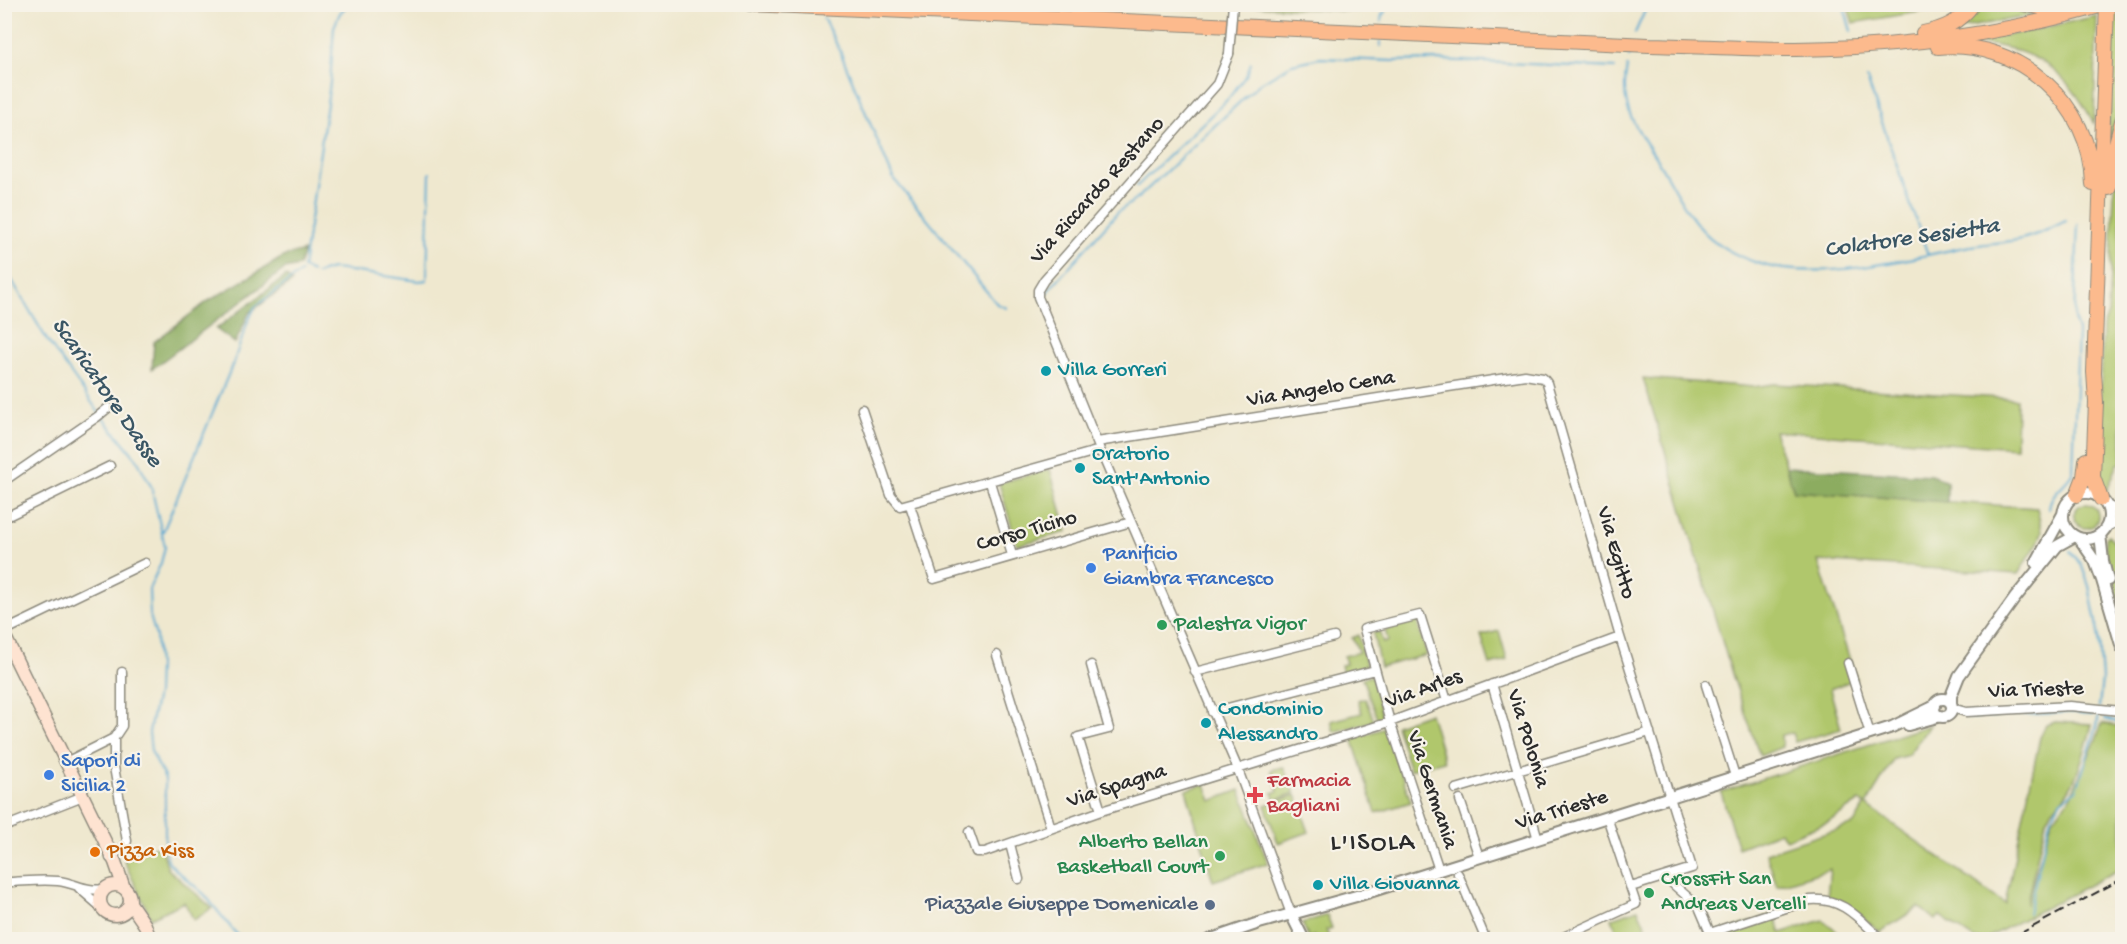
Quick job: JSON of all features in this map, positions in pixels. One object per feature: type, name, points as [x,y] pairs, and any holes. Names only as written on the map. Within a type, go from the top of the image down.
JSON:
[{"type":"main road","points":[[750,4],[1793,49],[1895,44],[1961,36],[2084,7]]},
{"type":"main road","points":[[1793,49],[1820,42],[1895,38],[1931,31],[1956,21],[1973,4]]},
{"type":"main road","points":[[2023,4],[2057,9],[2107,4],[2094,372],[2084,477],[2077,495]]},
{"type":"main road","points":[[1825,48],[1852,54],[1944,46],[1972,47],[2009,58],[2037,74],[2052,88],[2065,103],[2077,123],[2087,147],[2092,168],[2094,190],[2090,296],[2096,330]]},
{"type":"main road","points":[[2096,330],[2103,297],[2110,177],[2122,121]]},
{"type":"main road","points":[[2094,372],[2096,402],[2093,477],[2103,502]]},
{"type":"main road","points":[[4,633],[83,796],[124,888],[129,894],[130,903],[145,925],[150,939]]},
{"type":"main road","points":[[110,855],[111,872],[100,899],[102,908],[110,914],[120,914],[126,911],[130,903]]},
{"type":"main road","points":[[106,888],[114,885],[124,888]]},
{"type":"main road","points":[[120,914],[136,923],[150,939]]},
{"type":"street","name":"Via Riccardo Restano","points":[[1233,4],[1229,54],[1217,84],[1044,280],[1038,290],[1039,301],[1237,767],[1291,914],[1304,939]]},
{"type":"street","name":"Via Angelo Cena","points":[[910,505],[990,482],[1099,446],[1525,375],[1543,378],[1548,383]]},
{"type":"street","name":"Via Egitto","points":[[1548,383],[1620,638],[1692,868],[1631,887]]},
{"type":"street","points":[[862,409],[891,495],[900,506],[910,505]]},
{"type":"street","points":[[4,481],[103,412]]},
{"type":"street","points":[[4,518],[110,466]]},
{"type":"street","points":[[990,482],[1012,555]]},
{"type":"street","points":[[2015,598],[2045,549],[2068,503],[2077,495],[2087,493],[2122,512]]},
{"type":"street","points":[[2103,502],[2109,512],[2103,530],[2103,561],[2122,626]]},
{"type":"street","name":"Corso Ticino","points":[[910,505],[934,579],[1131,522]]},
{"type":"street","points":[[2063,513],[2066,527],[2077,537],[2095,561],[2122,648]]},
{"type":"street","points":[[1938,708],[1948,715],[1951,696],[1959,676],[2015,598],[2057,546],[2077,537],[2086,539],[2122,520]]},
{"type":"street","points":[[4,633],[145,563]]},
{"type":"street","name":"Via Germania","points":[[1439,870],[1390,722],[1364,629],[1420,615],[1447,701]]},
{"type":"street","points":[[1195,672],[1334,637]]},
{"type":"street","name":"Via Arles","points":[[1237,767],[1390,722],[1620,638]]},
{"type":"street","points":[[997,655],[1051,828]]},
{"type":"street","points":[[1848,663],[1870,734]]},
{"type":"street","points":[[1090,665],[1109,729],[1078,737],[1101,811]]},
{"type":"street","points":[[1212,712],[1375,670]]},
{"type":"street","points":[[66,762],[114,738],[122,726],[122,672]]},
{"type":"street","points":[[1938,708],[1959,676]]},
{"type":"street","name":"Via Polonia","points":[[1492,684],[1538,838]]},
{"type":"street","points":[[1706,685],[1735,776]]},
{"type":"street","points":[[1938,708],[1945,699],[1951,706]]},
{"type":"street","name":"Via Trieste","points":[[1951,706],[1966,712],[2070,706],[2121,711]]},
{"type":"street","name":"Via Trieste","points":[[1209,939],[1439,870],[1870,734],[1938,708]]},
{"type":"street","points":[[1456,789],[1650,732]]},
{"type":"street","points":[[110,855],[128,842],[115,777],[114,738]]},
{"type":"street","name":"Via Spagna","points":[[969,832],[976,852],[985,852],[1237,767]]},
{"type":"street","points":[[4,827],[83,796]]},
{"type":"street","points":[[1460,800],[1479,857]]},
{"type":"street","points":[[1557,939],[1636,904],[1607,817]]},
{"type":"street","points":[[1010,844],[1019,879]]},
{"type":"street","points":[[1458,874],[1486,939]]},
{"type":"street","points":[[1665,877],[1699,907],[1711,936],[1818,899],[1845,906],[1882,939]]},
{"type":"street","points":[[4,882],[50,880],[61,881],[88,890],[106,888]]},
{"type":"street","points":[[76,886],[102,908]]},
{"type":"green space","points":[[1237,5],[1378,5],[1359,11],[1347,11]]},
{"type":"green space","points":[[1847,5],[1935,5],[1936,9],[1853,23]]},
{"type":"green space","points":[[1976,5],[2007,5],[2035,15],[1951,30]]},
{"type":"green space","points":[[2122,7],[2122,96],[2108,152],[2113,11]]},
{"type":"green space","points":[[2097,16],[2094,124],[2072,89],[2046,65],[2014,50],[1974,43],[1976,39],[2021,33]]},
{"type":"green space","points":[[2122,139],[2120,299],[2122,300],[2122,463],[2118,464],[2105,495],[2098,479],[2103,327],[2108,313],[2114,196]]},
{"type":"green space","points":[[304,251],[299,266],[285,269],[152,369],[154,342],[208,301],[285,256]]},
{"type":"green space","points":[[286,276],[292,282],[249,313],[235,343],[216,329]]},
{"type":"green space","points":[[1643,378],[1753,387],[1774,384],[2017,399],[2016,448],[1774,431],[1794,491],[2037,508],[2042,532],[2038,543],[2018,574],[1818,561],[1856,679],[1830,689],[1841,729],[1795,742],[1792,733],[1781,735],[1782,747],[1760,756],[1732,674]]},
{"type":"green space","points":[[1786,467],[1931,475],[1947,482],[1947,502],[1794,491]]},
{"type":"green space","points":[[1050,469],[1067,532],[1017,545],[999,483]]},
{"type":"green space","points":[[2086,504],[2094,508],[2098,516],[2094,524],[2086,528],[2078,524],[2074,516],[2078,508]]},
{"type":"green space","points":[[2108,535],[2117,544],[2122,560],[2122,617],[2106,556],[2105,538]]},
{"type":"green space","points":[[1417,621],[1427,655],[1380,667],[1373,633],[1379,631],[1383,643],[1388,641],[1385,630]]},
{"type":"green space","points":[[1499,631],[1507,660],[1490,665],[1481,636]]},
{"type":"green space","points":[[1358,635],[1367,667],[1352,670],[1352,673],[1344,676],[1341,665],[1346,664],[1344,656],[1359,652],[1352,638]]},
{"type":"green space","points":[[1372,676],[1383,720],[1378,721],[1362,678]]},
{"type":"green space","points":[[1365,698],[1374,721],[1334,732],[1331,721],[1362,713],[1358,700]]},
{"type":"green space","points":[[1430,713],[1444,761],[1410,770],[1396,725]]},
{"type":"green space","points":[[2055,722],[2092,724],[2073,782],[2046,820],[2026,905],[2052,820],[2068,801],[2102,723],[2122,727],[2122,868],[1985,939],[1974,939],[1940,916],[1935,920],[1919,907],[1880,932],[1847,904],[1827,896],[1830,869],[1777,886],[1766,853],[1854,824],[1865,805],[1860,801],[1828,822],[1786,839],[1780,832],[1738,848],[1721,792],[1930,725],[1908,755],[1894,759],[1866,805],[2005,904],[2040,737],[2046,725]]},
{"type":"green space","points":[[1386,728],[1411,802],[1376,813],[1352,738]]},
{"type":"green space","points":[[1283,767],[1295,793],[1275,800],[1272,793],[1278,791],[1271,770]]},
{"type":"green space","points":[[1205,784],[1211,801],[1240,790],[1268,863],[1213,881],[1186,790]]},
{"type":"green space","points":[[1296,795],[1309,832],[1278,843],[1265,805]]},
{"type":"green space","points":[[161,845],[168,869],[212,908],[194,920],[184,902],[151,918],[124,861],[133,854]]},
{"type":"green space","points":[[1638,909],[1651,939],[1620,939],[1612,918]]},
{"type":"green space","points":[[1775,914],[1781,933],[1823,920],[1847,939],[1716,940],[1714,934]]},
{"type":"green space","points":[[1327,915],[1332,928],[1326,930],[1330,939],[1316,939],[1314,936],[1309,938],[1302,923]]},
{"type":"waterway","points":[[312,272],[303,268],[330,83],[334,27],[340,13],[348,4]]},
{"type":"waterway","name":"Colatore Sesietta","points":[[1635,33],[1648,4]]},
{"type":"waterway","points":[[1843,4],[1851,31]]},
{"type":"waterway","points":[[1381,22],[1382,15],[1386,11]]},
{"type":"waterway","points":[[823,18],[839,49],[893,178],[997,304],[1007,308]]},
{"type":"waterway","points":[[1380,41],[1380,46]]},
{"type":"waterway","points":[[1046,293],[1118,212],[1139,197],[1259,84],[1292,64],[1320,58],[1438,60],[1615,68]]},
{"type":"waterway","points":[[1137,186],[1228,99],[1247,74],[1251,63]]},
{"type":"waterway","name":"Colatore Sesietta","points":[[1627,66],[1625,96],[1632,120],[1685,208],[1708,236],[1717,243],[1758,263],[1776,268],[1807,271],[1876,265],[1971,246],[2018,240],[2066,221]]},
{"type":"waterway","points":[[1867,79],[1928,255]]},
{"type":"waterway","points":[[316,274],[332,269],[419,281],[427,280],[430,173]]},
{"type":"waterway","name":"Colatore Sesietta","points":[[2049,509],[2052,498],[2073,472],[2078,331],[2074,319],[2078,224]]},
{"type":"waterway","name":"Scaricatore Dasse","points":[[4,267],[47,340],[100,414],[136,458],[151,486],[165,547],[161,563],[149,589],[150,616],[156,636],[158,666],[157,694],[149,732],[151,751],[165,779],[165,846],[168,861],[204,894],[241,940]]},
{"type":"waterway","points":[[162,534],[255,307],[301,272]]},
{"type":"waterway","name":"Colatore Sesietta","points":[[2070,551],[2081,564],[2089,586],[2099,638],[2102,679],[2099,707]]},
{"type":"waterway","points":[[1967,718],[2074,712],[2093,715]]},
{"type":"waterway","name":"Colatore Sesietta","points":[[2028,913],[2050,820],[2061,800],[2077,789],[2097,726],[2099,712]]},
{"type":"waterway","points":[[2105,719],[2122,723]]},
{"type":"railway","points":[[2008,940],[2122,879]]},
{"type":"place","name":"Villa Gorreri","points":[[1046,371]]},
{"type":"place","name":"Oratorio Sant'Antonio","points":[[1080,468]]},
{"type":"place","name":"Panificio Giambra Francesco","points":[[1091,568]]},
{"type":"place","name":"Palestra Vigor","points":[[1162,625]]},
{"type":"place","name":"Condominio Alessandro","points":[[1206,723]]},
{"type":"place","name":"Sapori di Sicilia 2","points":[[49,775]]},
{"type":"place","name":"Farmacia Bagliani","points":[[1255,795]]},
{"type":"place","name":"Pizza Kiss","points":[[95,852]]},
{"type":"place","name":"Alberto Bellan Basketball Court","points":[[1220,856]]},
{"type":"place","name":"Villa Giovanna","points":[[1318,885]]},
{"type":"place","name":"CrossFit San Andreas Vercelli","points":[[1649,893]]},
{"type":"place","name":"Piazzale Giuseppe Domenicale","points":[[1210,905]]},
{"type":"district","name":"L'ISOLA","points":[[1373,844]]}]
